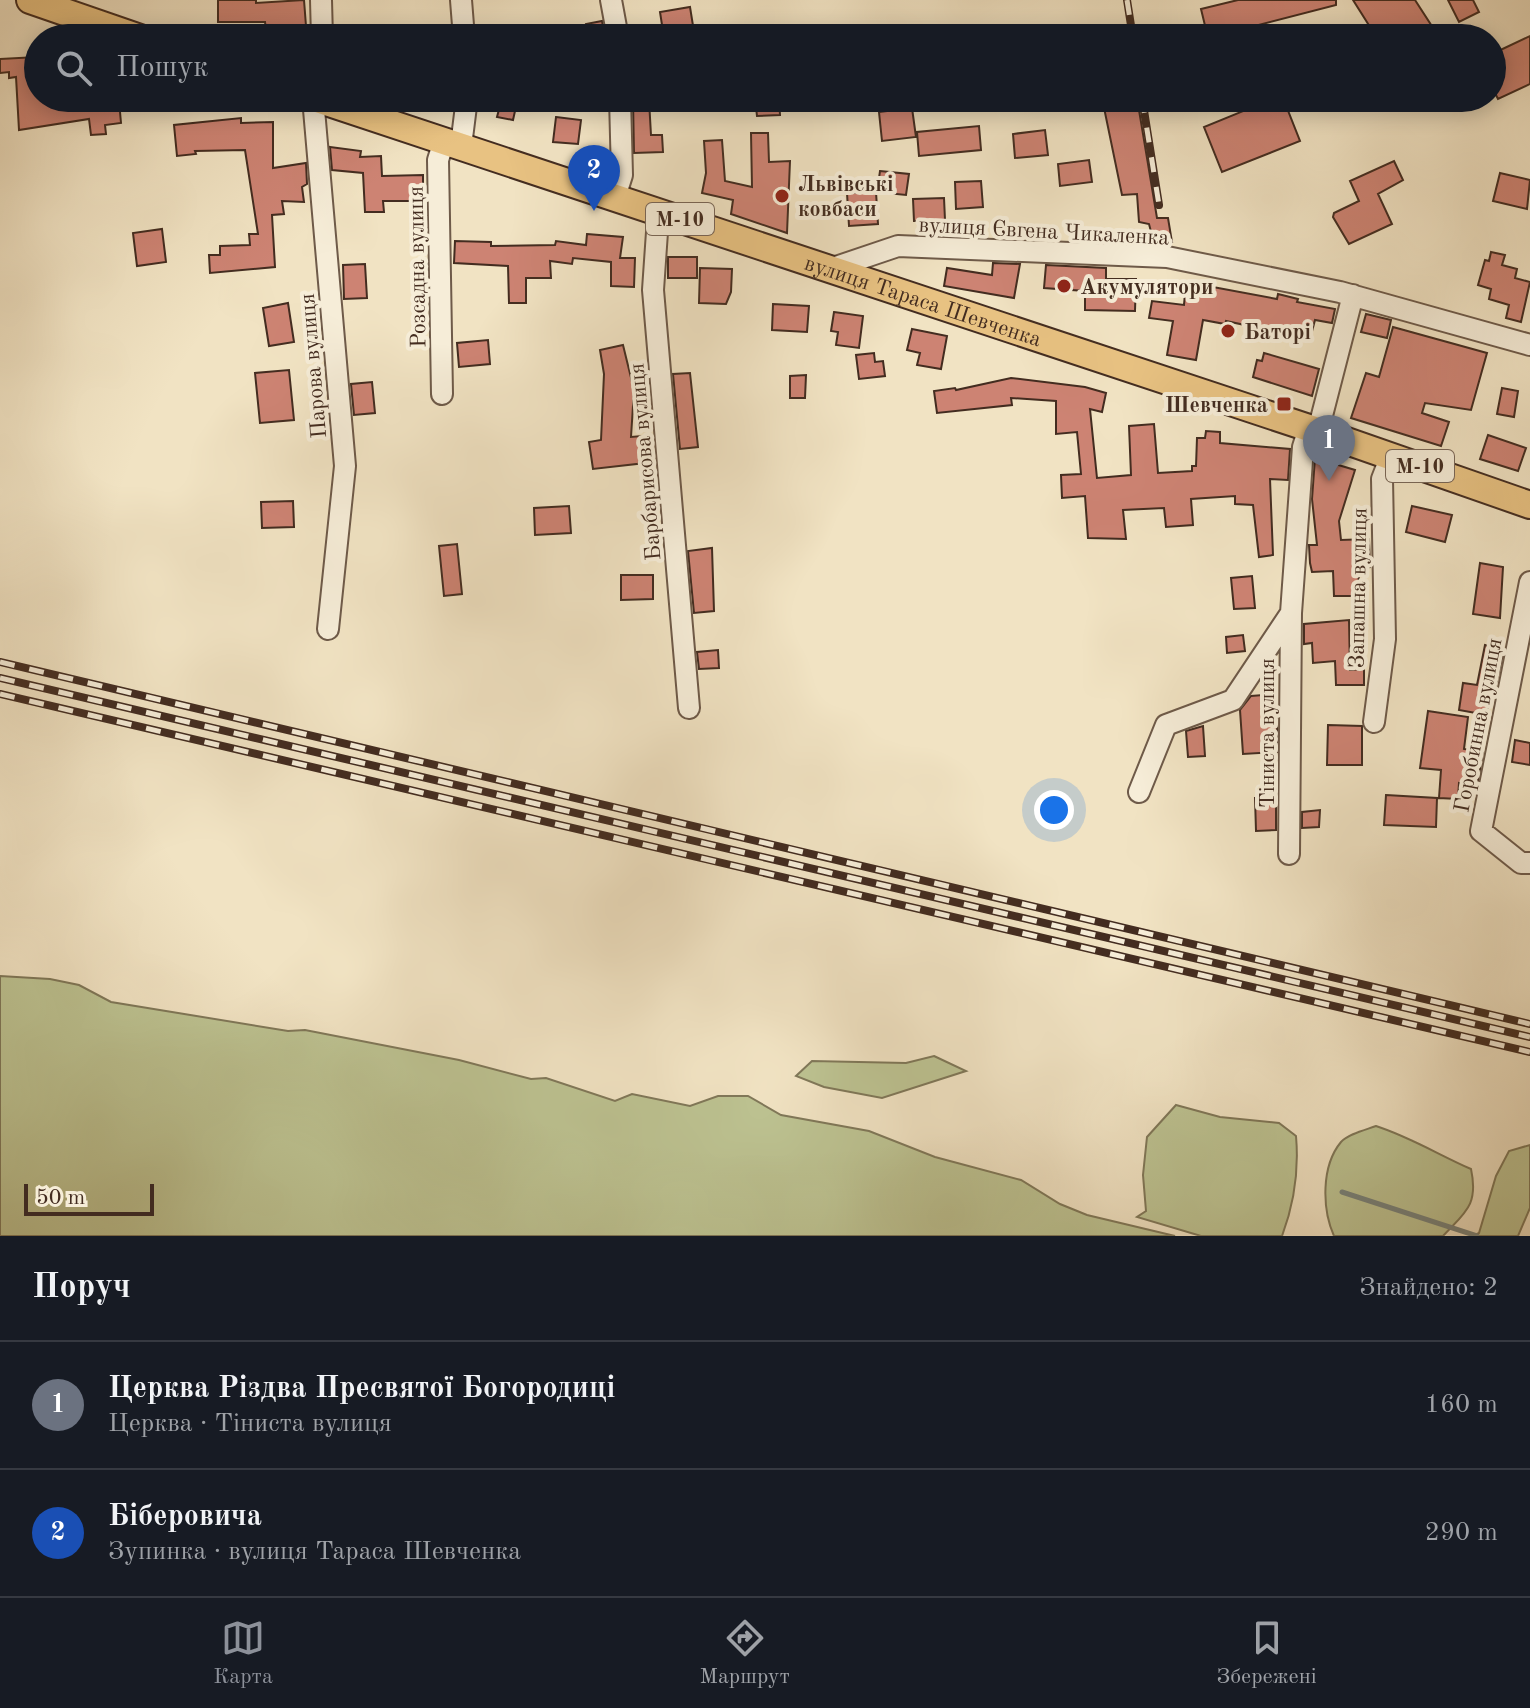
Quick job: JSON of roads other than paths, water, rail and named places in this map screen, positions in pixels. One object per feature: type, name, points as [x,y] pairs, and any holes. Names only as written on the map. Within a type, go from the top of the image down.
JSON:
[{"type":"main road","points":[[30,0],[99,24]]},
{"type":"main road","name":"вулиця Тараса Шевченка","points":[[358,112],[1314,430],[1530,505]]},
{"type":"street","points":[[321,0],[322,24]]},
{"type":"street","points":[[461,0],[463,24]]},
{"type":"street","points":[[611,0],[615,24]]},
{"type":"street","name":"Парова вулиця","points":[[320,112],[345,466],[328,629]]},
{"type":"street","name":"Розсадна вулиця","points":[[442,394],[438,160],[453,144],[463,112]]},
{"type":"street","points":[[615,197],[622,175],[620,112]]},
{"type":"street","name":"Барбарисова вулиця","points":[[663,213],[657,232],[653,290],[689,708]]},
{"type":"street","name":"вулиця Євгена Чикаленка","points":[[830,269],[898,246],[1167,257],[1353,295],[1530,345]]},
{"type":"street","points":[[1314,430],[1353,295]]},
{"type":"street","name":"Тіниста вулиця","points":[[1289,854],[1291,613],[1303,447],[1314,430]]},
{"type":"street","name":"Запашна вулиця","points":[[1374,722],[1385,639],[1382,479],[1391,456]]},
{"type":"street","name":"Горобинна вулиця","points":[[1530,582],[1481,831],[1521,863],[1530,863]]},
{"type":"street","name":"Тіниста вулиця","points":[[1139,792],[1166,725],[1233,700],[1291,613]]},
{"type":"waterway","points":[[1342,1192],[1477,1236]]},
{"type":"railway","points":[[1127,0],[1131,24]]},
{"type":"railway","points":[[1144,112],[1159,205]]},
{"type":"railway","points":[[0,662],[1530,1024]]},
{"type":"railway","points":[[0,678],[1530,1037]]},
{"type":"railway","points":[[0,694],[1530,1052]]},
{"type":"place","name":"Львівські ковбаси","points":[[782,196]]},
{"type":"place","name":"Біберовича","points":[[594,211]]},
{"type":"place","name":"Акумулятори","points":[[1064,286]]},
{"type":"place","name":"Баторі","points":[[1228,331]]},
{"type":"place","name":"Шевченка","points":[[1284,404]]},
{"type":"place","name":"Церква Різдва Пресвятої Богородиці","points":[[1329,481]]}]
